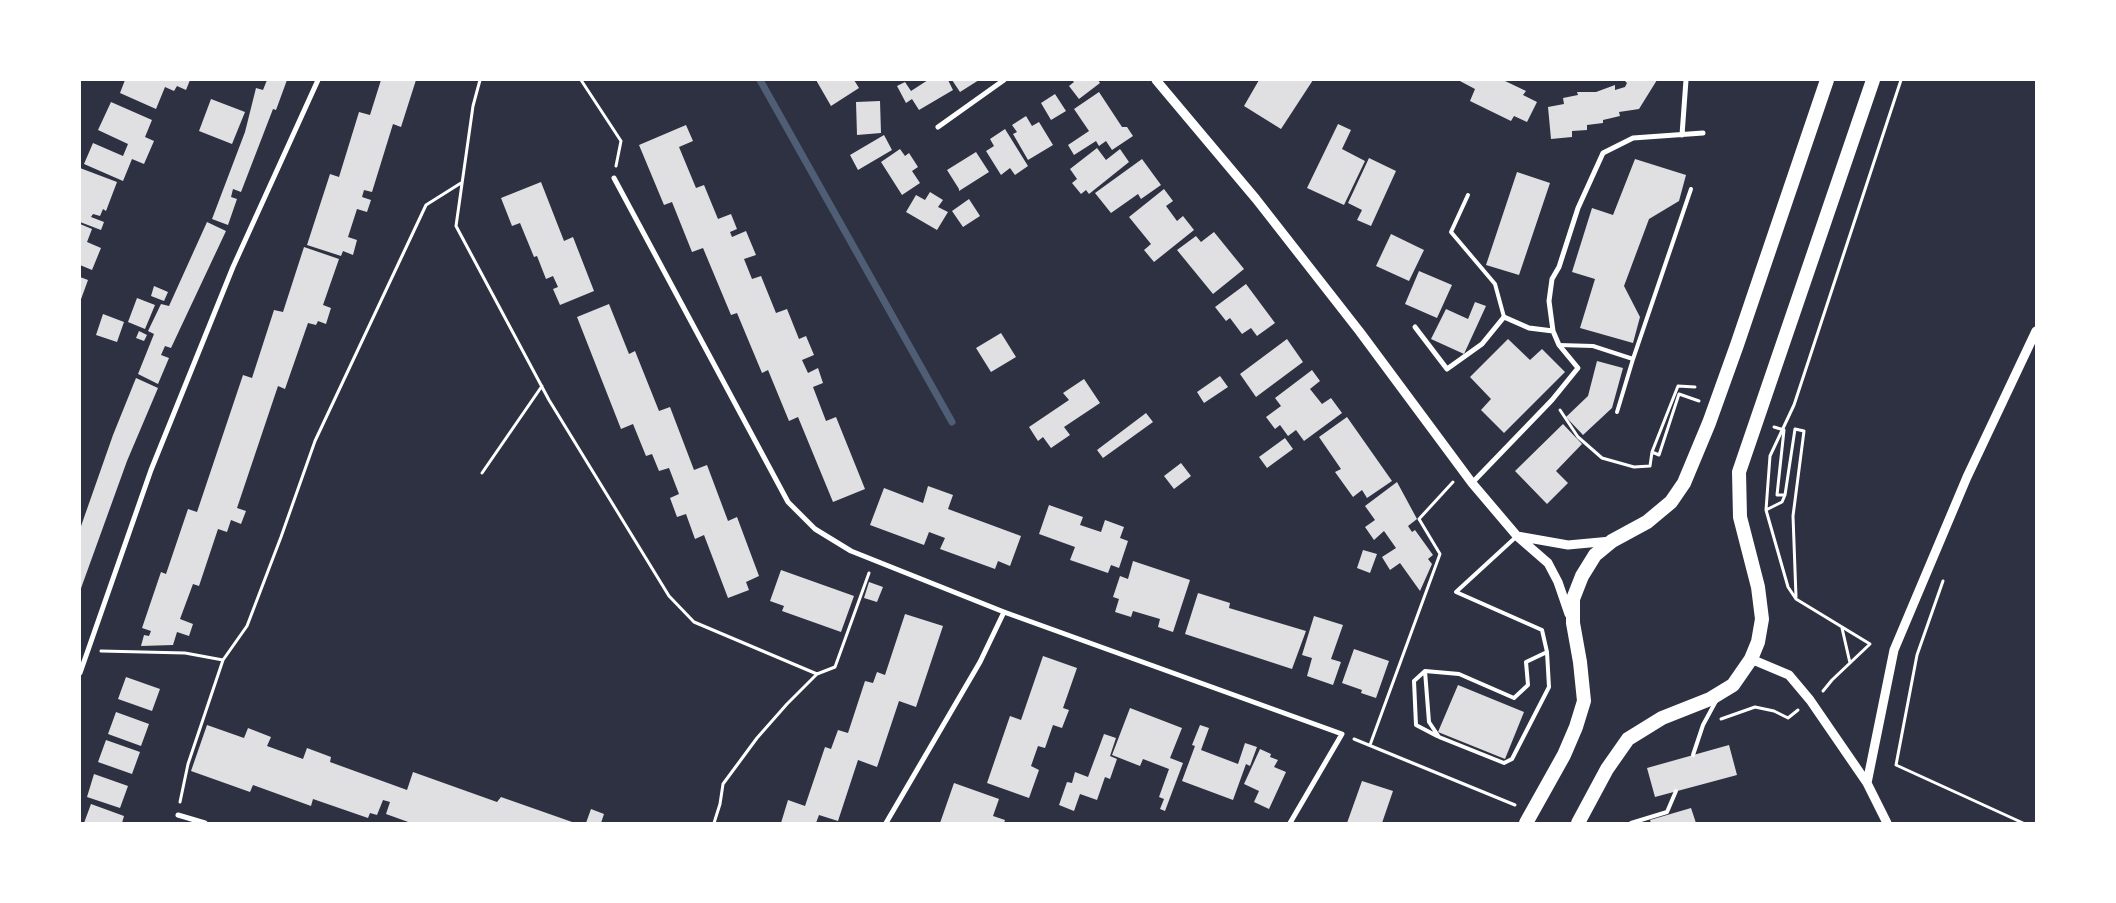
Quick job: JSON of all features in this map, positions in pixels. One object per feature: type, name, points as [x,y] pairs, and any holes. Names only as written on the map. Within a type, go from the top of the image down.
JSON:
[{"type":"highway","points":[[1526,823],[1564,755],[1576,727],[1584,701],[1580,662],[1573,624],[1573,599],[1582,576],[1594,555],[1612,541],[1646,522],[1671,502],[1693,464],[1737,345],[1827,80]]},
{"type":"highway","points":[[1578,823],[1607,769],[1628,740],[1662,718],[1710,699],[1733,686],[1751,659],[1758,642],[1762,618],[1758,587],[1740,517],[1740,472],[1873,80]]},
{"type":"street","points":[[80,673],[151,470],[225,285],[318,80]]},
{"type":"street","points":[[938,127],[1004,80]]},
{"type":"street","points":[[1156,80],[1256,199],[1354,324],[1463,472],[1517,536],[1548,563],[1561,589],[1573,624]]},
{"type":"street","points":[[1682,135],[1686,80]]},
{"type":"street","points":[[1472,483],[1552,400],[1578,368],[1559,345],[1553,331],[1549,301],[1552,279],[1559,267],[1578,208],[1603,153],[1633,138],[1703,133]]},
{"type":"street","points":[[614,178],[788,502],[815,529],[851,551],[1004,612],[1086,640],[1234,696],[1342,734],[1290,823]]},
{"type":"street","points":[[1414,327],[1447,369],[1482,344],[1504,316],[1529,328],[1553,331]]},
{"type":"street","points":[[1867,783],[1894,650],[1967,477],[2036,331]]},
{"type":"street","points":[[1517,536],[1568,545],[1612,541]]},
{"type":"street","points":[[886,823],[980,662],[1004,612]]},
{"type":"street","points":[[1751,659],[1789,675],[1810,700],[1867,783],[1887,823]]},
{"type":"street","points":[[178,815],[205,823]]},
{"type":"lane","points":[[1616,412],[1690,189]]},
{"type":"lane","points":[[1468,195],[1451,232],[1495,284],[1504,316]]},
{"type":"lane","points":[[1559,345],[1593,346],[1633,360]]},
{"type":"lane","points":[[1517,536],[1456,592],[1542,630],[1547,652],[1549,687],[1512,759],[1504,763],[1439,737],[1416,725],[1414,681],[1425,671],[1459,674],[1514,698],[1528,685],[1526,662],[1547,652]]},
{"type":"lane","points":[[1425,671],[1429,722],[1439,737]]},
{"type":"lane","points":[[1693,755],[1703,725],[1721,692]]},
{"type":"lane","points":[[1631,823],[1667,812],[1676,791]]},
{"type":"path","points":[[480,80],[473,106],[456,226],[542,386],[668,596],[694,622],[818,674]]},
{"type":"path","points":[[581,80],[621,141],[614,178]]},
{"type":"path","points":[[1827,688],[1832,680],[1870,644],[1796,600],[1788,587],[1766,510],[1770,456],[1794,405],[1901,80]]},
{"type":"path","points":[[178,815],[188,764],[223,660],[247,626],[315,441],[426,205],[462,183]]},
{"type":"path","points":[[482,474],[542,386]]},
{"type":"path","points":[[1552,400],[1578,438],[1602,458],[1634,467],[1650,466],[1652,452],[1678,386],[1695,387]]},
{"type":"path","points":[[1766,510],[1782,502],[1785,495],[1795,429],[1804,431],[1793,516],[1796,600]]},
{"type":"path","points":[[1652,452],[1659,455]]},
{"type":"path","points":[[1370,745],[1440,554],[1418,519],[1463,472]]},
{"type":"path","points":[[1777,496],[1785,495]]},
{"type":"path","points":[[714,823],[720,804],[723,784],[758,738],[787,704],[818,674],[835,667],[874,560]]},
{"type":"path","points":[[1943,580],[1917,655],[1896,766],[2023,823]]},
{"type":"path","points":[[1842,627],[1850,663]]},
{"type":"path","points":[[88,650],[185,653],[223,660]]},
{"type":"path","points":[[1342,734],[1516,805]]},
{"type":"building","points":[[125,80],[190,80],[186,90],[177,86],[174,91],[165,87],[156,109],[120,93]]},
{"type":"building","points":[[267,80],[287,80],[276,110],[273,109],[241,192],[233,189],[231,197],[237,199],[228,225],[212,219],[245,132],[256,88],[263,90]]},
{"type":"building","points":[[381,80],[416,80],[401,127],[393,124],[372,192],[364,190],[362,197],[371,200],[367,212],[357,209],[348,237],[357,240],[353,255],[343,251],[341,256],[307,245],[330,174],[339,177],[359,112],[370,115]]},
{"type":"building","points":[[816,80],[854,80],[859,88],[831,106]]},
{"type":"building","points":[[928,80],[948,80],[953,90],[919,110],[912,99],[906,103],[897,86],[905,82],[911,91]]},
{"type":"building","points":[[952,80],[979,80],[960,92]]},
{"type":"building","points":[[1072,80],[1098,80],[1100,83],[1079,99],[1069,86],[1074,82]]},
{"type":"building","points":[[1259,80],[1313,80],[1281,129],[1244,106]]},
{"type":"building","points":[[1458,80],[1503,80],[1526,91],[1523,95],[1537,102],[1527,122],[1514,116],[1511,121],[1470,101],[1475,89]]},
{"type":"building","points":[[1624,80],[1657,80],[1639,109],[1619,112],[1620,116],[1603,120],[1603,123],[1587,125],[1587,130],[1572,131],[1572,137],[1551,139],[1548,107],[1564,104],[1563,98],[1578,95],[1577,92],[1596,92],[1615,85],[1615,90],[1625,87],[1627,83]]},
{"type":"building","points":[[1099,92],[1122,127],[1127,127],[1133,136],[1112,150],[1106,141],[1099,146],[1096,141],[1074,155],[1068,145],[1089,131],[1074,109]]},
{"type":"building","points":[[1055,94],[1066,111],[1051,120],[1041,103]]},
{"type":"building","points":[[211,99],[245,112],[232,144],[199,131]]},
{"type":"building","points":[[880,101],[881,133],[857,135],[856,102]]},
{"type":"building","points":[[111,102],[152,120],[145,137],[154,141],[144,164],[132,159],[123,181],[84,164],[93,143],[123,156],[128,144],[98,130]]},
{"type":"building","points":[[1026,116],[1032,126],[1039,122],[1053,145],[1028,160],[1013,134],[1017,132],[1012,125]]},
{"type":"building","points":[[1338,124],[1351,130],[1342,149],[1365,161],[1344,205],[1307,188]]},
{"type":"building","points":[[686,125],[693,141],[679,147],[696,188],[704,185],[718,219],[731,214],[737,229],[730,232],[732,237],[746,231],[756,255],[744,259],[752,279],[761,276],[776,313],[787,309],[799,339],[806,336],[814,355],[802,360],[808,373],[818,368],[823,383],[813,387],[826,421],[836,417],[865,489],[833,502],[798,417],[789,421],[768,370],[762,373],[737,313],[731,315],[703,248],[692,252],[672,202],[664,205],[639,145]]},
{"type":"building","points":[[1005,129],[1028,166],[1015,175],[1010,168],[1001,175],[986,151],[994,146],[990,139]]},
{"type":"building","points":[[884,135],[892,150],[858,170],[850,155]]},
{"type":"building","points":[[1097,148],[1106,160],[1120,149],[1129,162],[1089,194],[1086,190],[1081,194],[1072,183],[1077,179],[1070,169]]},
{"type":"building","points":[[900,149],[905,156],[909,153],[918,167],[912,171],[920,183],[902,195],[881,162]]},
{"type":"building","points":[[976,152],[989,172],[959,191],[947,170]]},
{"type":"building","points":[[1369,158],[1396,171],[1371,226],[1357,220],[1362,210],[1348,203]]},
{"type":"building","points":[[1142,159],[1161,185],[1141,199],[1138,194],[1111,213],[1095,193]]},
{"type":"building","points":[[1635,159],[1686,175],[1679,201],[1649,219],[1624,286],[1640,317],[1633,343],[1580,328],[1595,279],[1572,272],[1592,208],[1613,215]]},
{"type":"building","points":[[80,168],[117,182],[106,211],[103,209],[100,216],[93,214],[91,217],[104,222],[101,230],[80,222]]},
{"type":"building","points":[[1517,172],[1550,183],[1519,275],[1486,265]]},
{"type":"building","points":[[541,182],[564,241],[573,237],[594,291],[560,305],[553,289],[558,287],[553,276],[546,279],[537,256],[534,257],[520,223],[512,226],[501,198]]},
{"type":"building","points":[[1164,189],[1173,201],[1166,206],[1177,221],[1183,216],[1194,230],[1154,262],[1144,250],[1151,244],[1129,217]]},
{"type":"building","points":[[930,192],[943,200],[938,207],[948,212],[937,230],[906,212],[916,195],[925,200]]},
{"type":"building","points":[[969,199],[980,216],[963,227],[952,211]]},
{"type":"building","points":[[207,222],[226,231],[171,348],[165,346],[161,355],[169,358],[158,384],[138,374],[154,334],[148,331],[161,304],[169,306]]},
{"type":"building","points":[[80,224],[92,229],[87,242],[101,248],[92,270],[80,265]]},
{"type":"building","points":[[1214,232],[1244,269],[1213,294],[1177,250],[1196,236],[1201,242]]},
{"type":"building","points":[[1391,234],[1424,250],[1409,281],[1376,266]]},
{"type":"building","points":[[304,247],[339,259],[323,305],[331,308],[326,324],[318,321],[316,325],[308,323],[285,389],[278,386],[237,508],[246,511],[241,524],[231,520],[227,532],[218,529],[199,586],[193,584],[180,619],[193,624],[189,636],[177,632],[173,645],[141,646],[144,635],[149,636],[151,631],[142,628],[161,572],[166,574],[188,509],[197,512],[243,375],[252,378],[274,310],[283,312]]},
{"type":"building","points":[[1419,271],[1452,285],[1437,318],[1405,304]]},
{"type":"building","points":[[80,277],[88,280],[80,302]]},
{"type":"building","points":[[1246,284],[1275,323],[1257,336],[1251,328],[1242,334],[1230,318],[1226,321],[1215,307]]},
{"type":"building","points":[[154,286],[168,292],[164,301],[151,296]]},
{"type":"building","points":[[137,298],[155,305],[145,329],[128,322]]},
{"type":"building","points":[[1475,302],[1486,306],[1464,354],[1431,339],[1446,309],[1468,319]]},
{"type":"building","points":[[609,304],[629,354],[635,351],[659,411],[670,407],[694,470],[707,465],[728,521],[737,517],[759,576],[746,582],[749,590],[728,598],[704,535],[695,539],[686,514],[677,517],[670,498],[679,494],[669,468],[659,471],[652,454],[646,456],[633,424],[621,429],[577,317]]},
{"type":"building","points":[[103,314],[124,322],[117,342],[96,335]]},
{"type":"building","points":[[139,331],[147,335],[144,341],[136,338]]},
{"type":"building","points":[[1001,333],[1016,357],[991,372],[976,348]]},
{"type":"building","points":[[1287,339],[1303,362],[1256,397],[1240,374]]},
{"type":"building","points":[[1508,339],[1530,360],[1542,349],[1565,372],[1504,433],[1481,410],[1491,399],[1470,377]]},
{"type":"building","points":[[1597,361],[1623,368],[1612,408],[1583,435],[1566,417],[1588,396]]},
{"type":"building","points":[[1312,370],[1320,381],[1310,389],[1322,404],[1331,398],[1342,413],[1304,441],[1296,430],[1288,436],[1280,425],[1275,429],[1266,417],[1281,406],[1275,398]]},
{"type":"building","points":[[1220,376],[1228,387],[1204,403],[1197,392]]},
{"type":"building","points":[[136,378],[158,388],[127,461],[80,591],[80,529],[113,435]]},
{"type":"building","points":[[1084,379],[1100,403],[1064,427],[1070,435],[1051,448],[1043,437],[1038,441],[1029,427],[1069,400],[1063,393]]},
{"type":"building","points":[[1146,413],[1153,422],[1103,458],[1097,450]]},
{"type":"building","points":[[1347,417],[1392,481],[1367,498],[1362,490],[1353,497],[1335,472],[1341,469],[1319,437]]},
{"type":"building","points":[[1563,424],[1582,444],[1556,471],[1568,483],[1547,504],[1515,471]]},
{"type":"building","points":[[1285,438],[1293,449],[1267,468],[1259,457]]},
{"type":"building","points":[[1181,463],[1191,476],[1174,489],[1164,476]]},
{"type":"building","points":[[1397,482],[1417,519],[1408,526],[1412,532],[1415,530],[1433,555],[1428,559],[1432,564],[1420,591],[1400,563],[1390,570],[1382,557],[1396,548],[1384,531],[1374,540],[1365,527],[1375,520],[1365,506]]},
{"type":"building","points":[[928,486],[953,495],[948,509],[1021,536],[1010,566],[998,561],[995,569],[940,549],[945,538],[929,532],[924,545],[870,525],[884,488],[923,503]]},
{"type":"building","points":[[1049,505],[1083,517],[1080,525],[1101,532],[1105,520],[1124,527],[1120,538],[1128,541],[1119,568],[1111,565],[1108,573],[1070,560],[1075,547],[1039,534]]},
{"type":"building","points":[[1363,550],[1377,554],[1370,573],[1357,568]]},
{"type":"building","points":[[1133,561],[1190,580],[1173,632],[1158,627],[1160,619],[1133,611],[1131,617],[1115,612],[1119,599],[1113,597],[1120,576],[1128,579]]},
{"type":"building","points":[[781,570],[854,596],[841,632],[782,611],[784,606],[770,601]]},
{"type":"building","points":[[869,582],[883,587],[877,602],[864,598]]},
{"type":"building","points":[[1198,593],[1230,603],[1229,608],[1306,631],[1292,669],[1185,634]]},
{"type":"building","points":[[905,614],[943,626],[916,707],[899,701],[877,767],[858,760],[838,821],[819,815],[816,823],[781,823],[788,800],[805,806],[825,747],[831,749],[838,730],[848,733],[865,681],[873,683],[877,672],[885,675]]},
{"type":"building","points":[[1314,616],[1343,625],[1331,659],[1341,662],[1333,685],[1307,676],[1312,658],[1302,655]]},
{"type":"building","points":[[1354,649],[1389,661],[1376,698],[1361,693],[1362,690],[1342,683]]},
{"type":"building","points":[[1043,656],[1077,668],[1063,708],[1069,710],[1062,728],[1053,725],[1045,748],[1038,746],[1031,766],[1039,770],[1029,798],[987,783],[1010,716],[1021,720]]},
{"type":"building","points":[[126,677],[160,689],[152,711],[118,699]]},
{"type":"building","points":[[1458,685],[1524,712],[1505,759],[1438,732]]},
{"type":"building","points":[[1130,708],[1182,728],[1170,758],[1183,763],[1165,811],[1160,809],[1164,799],[1159,797],[1169,769],[1143,759],[1140,766],[1112,755]]},
{"type":"building","points":[[116,712],[149,724],[141,746],[108,734]]},
{"type":"building","points":[[207,725],[244,738],[248,728],[271,737],[267,746],[303,759],[307,748],[331,757],[330,762],[407,790],[413,772],[497,802],[501,797],[575,823],[411,823],[386,814],[390,802],[383,800],[377,815],[370,813],[368,818],[313,799],[311,806],[253,785],[250,792],[191,771]]},
{"type":"building","points":[[1200,725],[1209,728],[1201,750],[1238,764],[1245,743],[1257,747],[1250,766],[1246,764],[1233,800],[1182,781],[1195,746],[1192,745]]},
{"type":"building","points":[[1104,734],[1116,738],[1110,756],[1117,759],[1110,779],[1105,777],[1097,800],[1080,794],[1074,811],[1059,805],[1067,782],[1072,783],[1075,772],[1088,777]]},
{"type":"building","points":[[106,740],[140,752],[132,774],[98,762]]},
{"type":"building","points":[[1729,745],[1737,775],[1655,797],[1647,768]]},
{"type":"building","points":[[1260,749],[1271,754],[1270,757],[1278,760],[1274,767],[1286,772],[1269,809],[1254,802],[1259,791],[1244,784]]},
{"type":"building","points":[[94,774],[128,786],[120,808],[87,797]]},
{"type":"building","points":[[1362,781],[1393,791],[1382,823],[1347,823]]},
{"type":"building","points":[[954,783],[999,799],[993,816],[1005,820],[1004,823],[940,823]]},
{"type":"building","points":[[91,804],[124,816],[122,823],[84,823]]},
{"type":"building","points":[[1691,808],[1696,823],[1651,823],[1650,820]]},
{"type":"building","points":[[591,809],[604,814],[601,823],[586,823]]},
{"type":"waterway","points":[[760,80],[952,422]]}]
